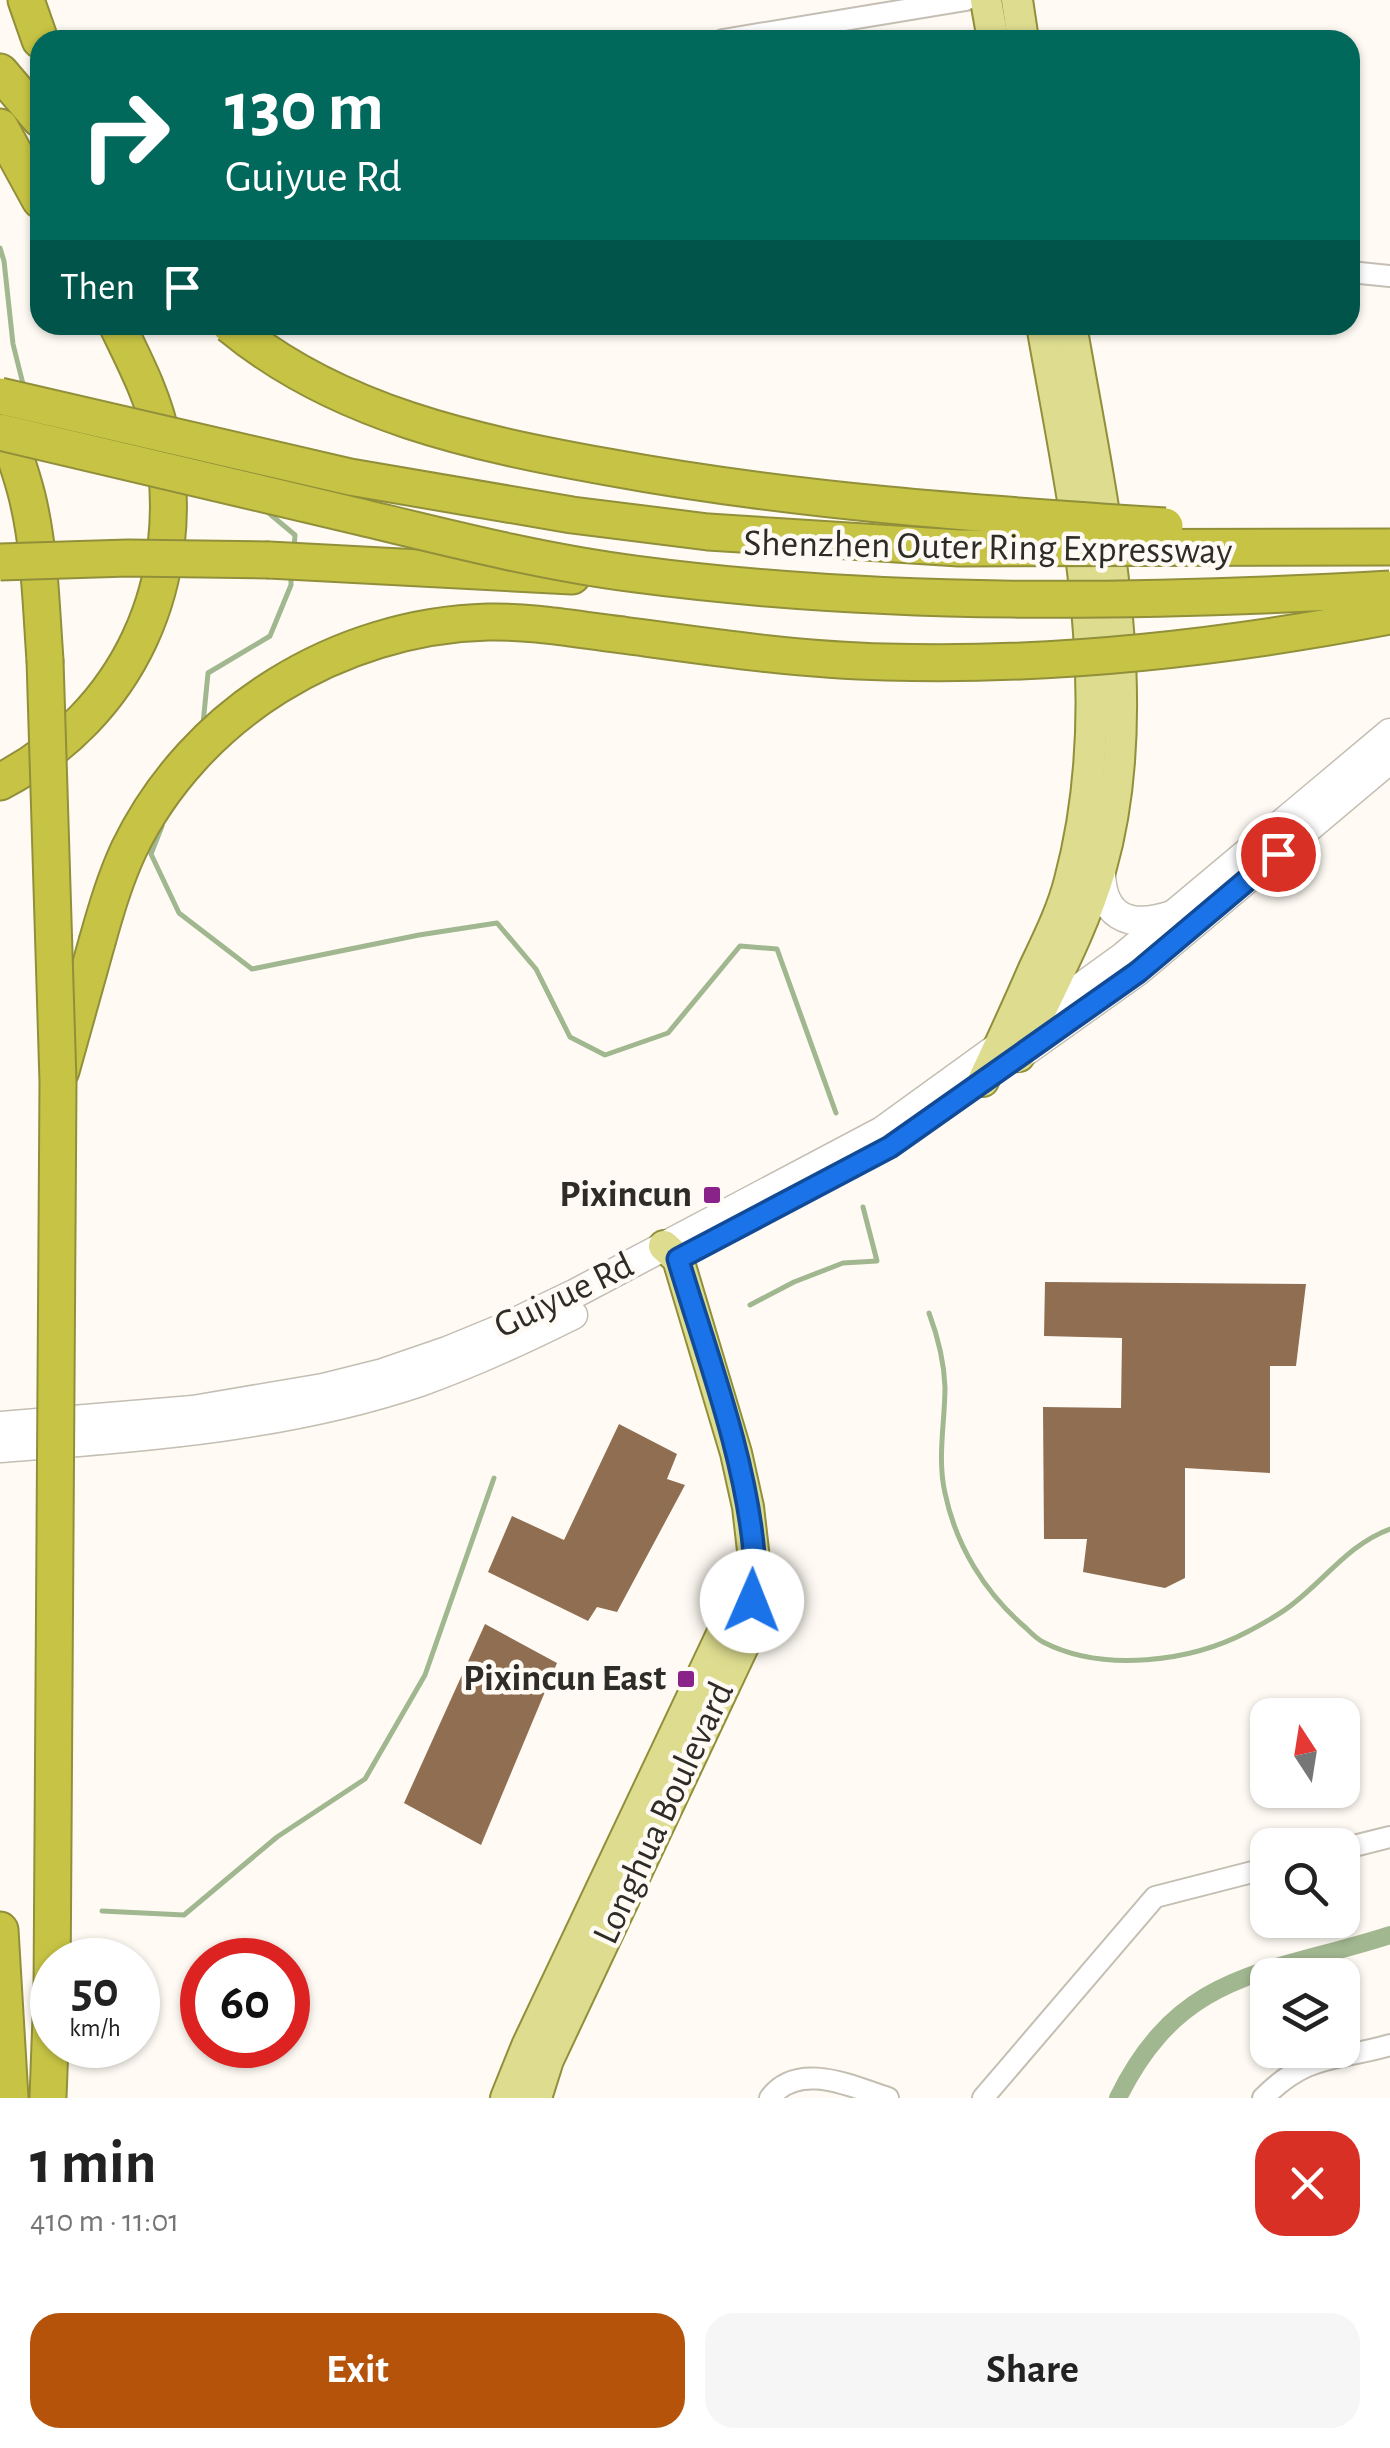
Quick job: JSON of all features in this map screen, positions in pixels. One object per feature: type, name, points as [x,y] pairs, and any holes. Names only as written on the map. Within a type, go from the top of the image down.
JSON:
[{"type":"highway","points":[[26,0],[36,30]]},
{"type":"highway","points":[[0,72],[30,107]]},
{"type":"highway","points":[[0,127],[30,182]]},
{"type":"highway","points":[[0,782],[48,753],[118,678],[141,641],[159,590],[169,524],[168,480],[161,436],[146,384],[122,335]]},
{"type":"highway","points":[[244,335],[280,360],[383,412],[511,449],[693,483],[914,509],[1390,544]]},
{"type":"highway","name":"Shenzhen Outer Ring Expressway","points":[[0,396],[350,476],[572,515],[708,532],[959,548],[1390,544]]},
{"type":"highway","points":[[0,414],[28,500],[46,660],[58,1082],[52,1938]]},
{"type":"highway","name":"Shenzhen Outer Ring Expressway","points":[[0,432],[532,558],[633,574],[757,588],[1064,599],[1260,596],[1390,589]]},
{"type":"highway","points":[[0,562],[128,558],[269,560],[757,588]]},
{"type":"highway","points":[[58,1082],[111,894],[154,805],[218,730],[257,698],[344,650],[392,635],[490,622],[540,624],[804,659],[970,663],[1218,646],[1390,616]]},
{"type":"highway","points":[[0,1930],[10,2098]]},
{"type":"highway","points":[[48,2098],[49,2068]]},
{"type":"main road","points":[[986,0],[991,30]]},
{"type":"main road","points":[[1016,0],[1021,30]]},
{"type":"main road","points":[[1009,1051],[1069,883],[1086,803],[1092,751],[1093,695],[1083,574],[1044,335]]},
{"type":"main road","points":[[1035,1020],[1077,931],[1101,867],[1118,770],[1120,670],[1104,527],[1073,335]]},
{"type":"main road","points":[[982,1081],[1035,1020],[1124,956],[1390,733]]},
{"type":"main road","name":"Guiyue Rd","points":[[0,1448],[202,1430],[274,1418],[358,1400],[417,1382],[518,1342],[882,1131],[1138,972],[1390,759]]},
{"type":"main road","points":[[1101,867],[1103,894],[1109,907],[1122,917],[1140,921],[1174,915]]},
{"type":"main road","name":"Guiyue Rd","points":[[0,1426],[193,1410],[323,1388],[383,1373],[503,1328],[574,1294],[668,1258],[890,1147],[982,1081]]},
{"type":"main road","name":"Longhua Boulevard","points":[[506,2098],[731,1615],[734,1558],[728,1505],[668,1258]]},
{"type":"main road","name":"Longhua Boulevard","points":[[536,2098],[548,2060],[744,1642],[752,1601],[754,1559],[736,1453],[668,1258]]},
{"type":"street","points":[[784,30],[966,0]]},
{"type":"street","points":[[1360,273],[1390,276]]},
{"type":"street","points":[[1360,1844],[1390,1837]]},
{"type":"street","points":[[983,2098],[1155,1897],[1250,1873]]},
{"type":"street","points":[[1263,2098],[1302,2066],[1390,2045]]},
{"type":"street","points":[[770,2098],[793,2080],[814,2078],[888,2098]]},
{"type":"building","points":[[1045,1282],[1306,1284],[1296,1366],[1270,1366],[1270,1473],[1185,1468],[1185,1578],[1165,1588],[1083,1572],[1087,1539],[1044,1539],[1043,1407],[1121,1408],[1122,1338],[1044,1336]]},
{"type":"building","points":[[619,1424],[677,1454],[667,1479],[685,1485],[617,1612],[597,1607],[588,1621],[488,1572],[512,1516],[564,1540]]},
{"type":"building","points":[[485,1624],[557,1663],[481,1845],[404,1803]]},
{"type":"waterway","points":[[0,248],[13,344],[24,388]]},
{"type":"waterway","points":[[264,509],[295,535],[294,549]]},
{"type":"waterway","points":[[203,724],[208,673],[270,636],[291,585],[291,575]]},
{"type":"waterway","points":[[162,826],[151,854],[179,913],[252,969],[497,923],[536,969],[570,1037],[605,1055],[668,1033],[740,946],[777,949],[836,1113]]},
{"type":"waterway","points":[[750,1305],[843,1263],[877,1261],[863,1207]]},
{"type":"waterway","points":[[929,1313],[944,1377],[942,1467],[950,1513],[985,1584],[1043,1642],[1092,1658],[1119,1660],[1174,1656],[1226,1642],[1278,1615],[1351,1552],[1390,1529]]},
{"type":"waterway","points":[[102,1911],[184,1915],[277,1837],[365,1779],[425,1675],[494,1478]]},
{"type":"waterway","points":[[1118,2098],[1143,2056],[1170,2024],[1200,2000],[1268,1970],[1390,1935]]},
{"type":"place","name":"Pixincun","points":[[712,1195]]},
{"type":"place","name":"Pixincun East","points":[[686,1679]]},
{"type":"route","points":[[752,1601],[754,1559],[748,1506],[678,1259],[890,1147],[1138,972],[1278,854]]}]
